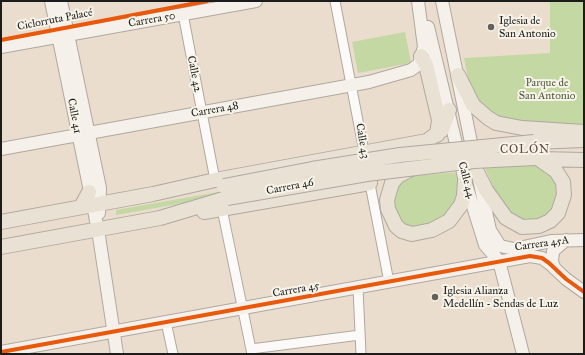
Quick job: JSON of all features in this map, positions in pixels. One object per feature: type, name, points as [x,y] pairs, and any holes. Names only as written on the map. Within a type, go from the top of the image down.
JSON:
[{"type":"main road","points":[[421,56],[426,65],[439,120],[437,135]]},
{"type":"main road","points":[[458,75],[473,105],[488,118],[496,122],[522,128],[584,132]]},
{"type":"main road","points":[[437,135],[445,123],[449,110]]},
{"type":"main road","name":"Carrera 46","points":[[1,247],[160,218],[222,193],[364,153],[427,141],[437,135]]},
{"type":"main road","name":"Carrera 46","points":[[222,193],[312,169],[400,155],[534,142],[584,140]]},
{"type":"main road","points":[[477,172],[490,196],[506,218],[516,225],[534,228],[545,224],[555,217],[561,208],[564,195],[563,182],[556,171],[537,158]]},
{"type":"main road","name":"Carrera 46","points":[[1,222],[90,202],[153,194],[222,193],[474,161],[537,158],[584,160]]},
{"type":"main road","points":[[414,168],[398,176],[388,192],[388,210],[396,226],[402,231],[412,234],[423,233],[441,226],[456,214],[464,196],[465,181]]},
{"type":"main road","points":[[222,193],[370,183]]},
{"type":"street","name":"Calle 41","points":[[51,1],[64,36]]},
{"type":"street","name":"Calle 41","points":[[61,1],[64,36],[83,134],[100,188],[90,202],[98,230],[117,354]]},
{"type":"street","name":"Carrera 50","points":[[1,47],[256,1]]},
{"type":"street","name":"Calle 43","points":[[335,1],[389,282]]},
{"type":"street","name":"Calle 44","points":[[420,1],[424,47],[421,56]]},
{"type":"street","name":"Calle 44","points":[[420,1],[449,110],[465,181],[485,245],[499,262],[523,354]]},
{"type":"street","name":"Calle 44","points":[[442,1],[490,230],[500,246]]},
{"type":"street","name":"Calle 42","points":[[183,14],[202,112],[222,193],[242,309],[251,351]]},
{"type":"street","name":"Carrera 48","points":[[1,149],[390,77],[411,70],[419,64],[421,56]]},
{"type":"street","name":"Carrera 45A","points":[[500,246],[514,249],[566,240],[584,240]]},
{"type":"street","points":[[555,269],[552,262],[553,251],[566,240]]},
{"type":"street","name":"Carrera 45","points":[[1,352],[535,256],[549,263],[566,279],[584,292]]},
{"type":"street","points":[[358,288],[361,354]]},
{"type":"street","points":[[166,322],[173,354]]},
{"type":"street","points":[[251,351],[360,335]]},
{"type":"green space","name":"Parque de San Antonio","points":[[550,1],[584,1],[584,128],[507,119],[492,113],[478,100],[469,84],[464,58],[550,53]]},
{"type":"green space","points":[[405,32],[411,63],[358,73],[352,42]]},
{"type":"green space","points":[[528,165],[546,169],[560,186],[558,209],[526,227],[502,207],[485,168]]},
{"type":"green space","points":[[348,169],[349,174],[116,215],[116,210]]},
{"type":"green space","points":[[461,172],[457,200],[441,220],[421,231],[397,225],[392,192],[397,183],[412,176]]},
{"type":"cycle path","name":"Ciclorruta Palacé","points":[[1,40],[207,1]]},
{"type":"cycle path","points":[[1,352],[530,256],[542,258],[566,279],[584,292]]},
{"type":"place","name":"Iglesia de San Antonio","points":[[491,27]]},
{"type":"place","name":"Iglesia Alianza Medellín - Sendas de Luz","points":[[435,297]]},
{"type":"district","name":"COLÓN","points":[[525,150]]}]
